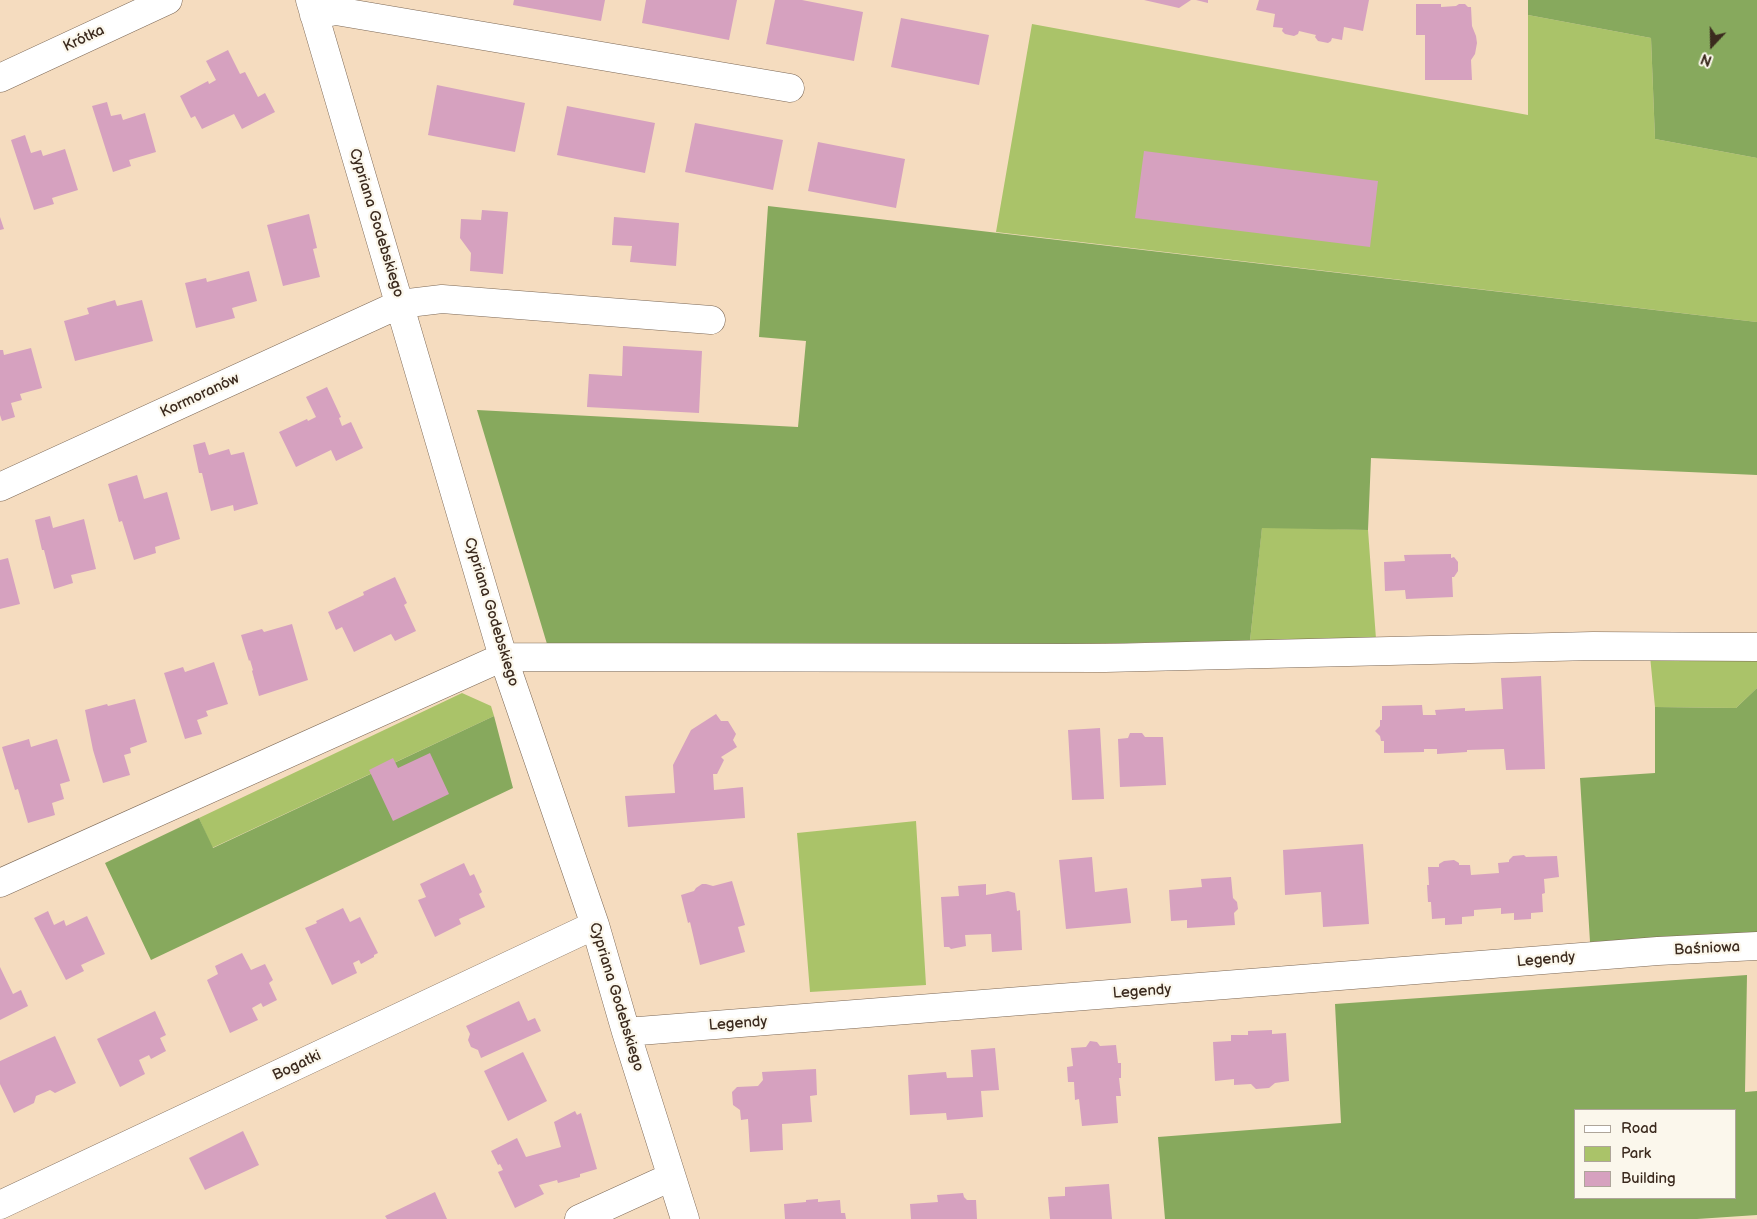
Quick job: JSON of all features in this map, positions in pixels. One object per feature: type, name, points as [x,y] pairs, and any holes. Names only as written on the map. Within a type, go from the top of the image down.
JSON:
[{"type":"street","name":"Krótka","points":[[0,78],[168,0]]},
{"type":"street","points":[[312,7],[790,88]]},
{"type":"street","name":"Cypriana Godebskiego","points":[[312,7],[503,657],[594,925],[685,1219]]},
{"type":"street","name":"Kormoranów","points":[[0,488],[400,304],[442,299],[711,320]]},
{"type":"street","points":[[0,883],[503,657],[1105,658],[1583,646],[1757,646]]},
{"type":"street","name":"Bogatki","points":[[0,1205],[594,925]]},
{"type":"street","name":"Baśniowa","points":[[1658,952],[1757,946]]},
{"type":"street","name":"Legendy","points":[[626,1032],[1658,952]]},
{"type":"street","points":[[579,1219],[671,1177]]},
{"type":"green space","points":[[1528,0],[1757,0],[1757,158],[1655,139],[1651,38],[1528,15]]},
{"type":"green space","points":[[1528,15],[1651,38],[1655,139],[1757,158],[1757,322],[996,232],[1032,24],[1528,115]]},
{"type":"green space","points":[[768,206],[1757,322],[1757,475],[1371,458],[1368,530],[1262,528],[1250,641],[1003,645],[547,644],[477,410],[798,427],[806,341],[759,337]]},
{"type":"green space","points":[[1262,527],[1368,530],[1376,639],[1250,641]]},
{"type":"green space","points":[[1650,656],[1757,659],[1757,688],[1736,708],[1655,707]]},
{"type":"green space","points":[[1757,688],[1757,932],[1590,942],[1580,778],[1655,773],[1655,707],[1736,708]]},
{"type":"green space","points":[[462,693],[491,706],[494,716],[212,848],[199,818]]},
{"type":"green space","points":[[494,716],[513,788],[151,960],[105,863],[199,818],[213,848]]},
{"type":"green space","points":[[916,821],[926,985],[810,992],[797,833]]},
{"type":"green space","points":[[1747,975],[1745,1092],[1757,1091],[1757,1215],[1697,1219],[1165,1219],[1158,1137],[1341,1123],[1335,1004]]},
{"type":"building","points":[[514,0],[605,0],[601,21],[513,5]]},
{"type":"building","points":[[646,0],[737,0],[729,40],[642,23]]},
{"type":"building","points":[[775,0],[802,0],[863,12],[854,61],[766,44]]},
{"type":"building","points":[[1144,0],[1191,0],[1179,8]]},
{"type":"building","points":[[1196,0],[1208,0],[1208,3]]},
{"type":"building","points":[[1259,0],[1369,0],[1363,31],[1344,27],[1342,40],[1332,38],[1328,43],[1318,41],[1315,37],[1316,35],[1299,31],[1294,36],[1285,34],[1282,31],[1283,28],[1273,27],[1275,14],[1256,10]]},
{"type":"building","points":[[1416,4],[1441,4],[1441,7],[1465,4],[1471,7],[1472,26],[1477,43],[1475,54],[1471,60],[1472,80],[1425,80],[1425,35],[1416,35]]},
{"type":"building","points":[[901,18],[989,35],[979,85],[891,67]]},
{"type":"building","points":[[228,50],[240,74],[245,72],[258,97],[265,93],[275,112],[242,129],[234,114],[202,129],[195,116],[191,118],[180,96],[208,81],[209,84],[216,80],[206,61]]},
{"type":"building","points":[[437,85],[525,103],[515,152],[428,135]]},
{"type":"building","points":[[107,102],[111,116],[121,114],[123,120],[145,113],[156,152],[129,160],[131,166],[113,172],[92,106]]},
{"type":"building","points":[[567,106],[655,123],[645,173],[557,155]]},
{"type":"building","points":[[695,123],[783,140],[773,190],[685,172]]},
{"type":"building","points":[[25,135],[31,153],[41,150],[43,156],[65,149],[78,190],[52,198],[54,204],[34,210],[11,140]]},
{"type":"building","points":[[818,142],[905,159],[896,208],[808,191]]},
{"type":"building","points":[[1144,151],[1378,181],[1370,247],[1135,218]]},
{"type":"building","points":[[482,210],[508,212],[503,274],[470,271],[471,253],[460,238],[461,219],[481,220]]},
{"type":"building","points":[[309,214],[317,248],[313,249],[320,277],[283,286],[267,225]]},
{"type":"building","points":[[0,217],[4,229],[0,230]]},
{"type":"building","points":[[614,217],[679,223],[676,266],[630,262],[632,246],[612,245]]},
{"type":"building","points":[[249,271],[257,301],[232,308],[235,318],[196,328],[185,283],[206,278],[207,282]]},
{"type":"building","points":[[115,300],[117,306],[142,300],[153,341],[75,361],[64,321],[89,314],[87,308]]},
{"type":"building","points":[[623,346],[702,351],[699,413],[587,407],[589,374],[622,376]]},
{"type":"building","points":[[31,348],[42,388],[20,394],[22,400],[11,403],[15,417],[2,421],[0,415],[0,350],[3,350],[4,355]]},
{"type":"building","points":[[327,387],[341,417],[339,418],[342,426],[351,422],[363,448],[336,461],[331,450],[296,467],[279,432],[307,419],[308,421],[316,417],[306,397]]},
{"type":"building","points":[[205,442],[209,455],[229,449],[231,455],[244,452],[258,504],[234,511],[233,505],[211,511],[202,473],[199,473],[193,445]]},
{"type":"building","points":[[137,475],[144,499],[167,492],[180,539],[155,547],[156,553],[134,560],[122,521],[119,522],[108,484]]},
{"type":"building","points":[[50,516],[53,528],[84,519],[96,569],[71,575],[73,583],[54,589],[35,520]]},
{"type":"building","points":[[1451,554],[1451,558],[1454,557],[1458,562],[1458,571],[1452,577],[1453,597],[1406,599],[1405,590],[1385,591],[1384,562],[1405,561],[1404,555]]},
{"type":"building","points":[[8,558],[20,604],[0,609],[0,560]]},
{"type":"building","points":[[395,577],[407,603],[404,605],[416,631],[395,641],[391,634],[354,652],[342,627],[336,630],[328,612],[364,595],[363,592]]},
{"type":"building","points":[[292,624],[308,680],[259,696],[253,670],[241,635],[262,629],[264,632]]},
{"type":"building","points":[[214,662],[228,704],[206,711],[208,716],[197,720],[202,734],[185,739],[164,673],[183,667],[185,672]]},
{"type":"building","points":[[1541,676],[1545,769],[1506,770],[1504,749],[1467,750],[1467,752],[1437,754],[1437,749],[1424,749],[1424,752],[1384,753],[1384,741],[1381,741],[1380,736],[1375,731],[1380,726],[1380,720],[1382,720],[1382,706],[1422,705],[1423,715],[1436,715],[1435,710],[1465,708],[1465,711],[1503,709],[1501,678]]},
{"type":"building","points":[[135,699],[147,742],[130,748],[131,753],[124,755],[130,775],[103,783],[93,750],[85,710]]},
{"type":"building","points":[[716,714],[721,721],[728,721],[736,734],[733,740],[737,747],[721,757],[724,760],[717,774],[713,774],[714,790],[743,787],[745,818],[628,827],[625,796],[675,793],[673,765],[691,730]]},
{"type":"building","points":[[1100,728],[1104,799],[1072,800],[1068,730]]},
{"type":"building","points":[[1130,733],[1142,733],[1145,737],[1163,737],[1166,785],[1120,787],[1118,739],[1128,738]]},
{"type":"building","points":[[29,739],[31,747],[57,739],[70,781],[60,784],[64,799],[52,803],[55,815],[28,823],[18,789],[15,790],[2,747]]},
{"type":"building","points":[[430,753],[449,794],[393,821],[369,770],[393,758],[398,768]]},
{"type":"building","points":[[1363,844],[1369,924],[1323,927],[1321,892],[1285,895],[1283,850]]},
{"type":"building","points":[[1524,855],[1526,857],[1557,856],[1559,877],[1544,879],[1545,893],[1542,894],[1543,912],[1531,913],[1531,919],[1514,920],[1514,913],[1501,914],[1501,908],[1474,910],[1474,916],[1462,917],[1462,924],[1445,925],[1445,918],[1432,919],[1431,902],[1428,902],[1428,867],[1439,867],[1439,864],[1444,861],[1454,860],[1459,865],[1470,865],[1471,875],[1499,873],[1498,863],[1509,862],[1513,856]]},
{"type":"building","points":[[1092,857],[1095,892],[1127,888],[1131,923],[1066,929],[1059,860]]},
{"type":"building","points":[[464,863],[470,876],[474,874],[482,892],[479,894],[485,907],[459,919],[461,924],[435,937],[418,900],[426,897],[420,884]]},
{"type":"building","points":[[1231,877],[1233,898],[1237,902],[1238,909],[1234,913],[1235,925],[1187,928],[1187,920],[1171,921],[1169,890],[1202,887],[1201,879]]},
{"type":"building","points":[[732,881],[745,925],[738,927],[745,952],[700,965],[690,922],[688,923],[681,895],[694,891],[702,884],[713,886]]},
{"type":"building","points":[[986,884],[986,895],[1008,891],[1015,893],[1017,911],[1020,910],[1022,950],[992,952],[991,934],[965,935],[966,946],[951,949],[944,947],[941,897],[959,896],[958,886]]},
{"type":"building","points":[[343,908],[350,922],[360,917],[378,953],[361,964],[359,960],[353,963],[357,973],[332,985],[305,928]]},
{"type":"building","points":[[48,911],[54,925],[64,920],[66,926],[87,916],[105,954],[81,965],[84,971],[66,980],[34,918]]},
{"type":"building","points":[[242,953],[251,970],[265,964],[273,980],[269,983],[277,1000],[263,1007],[261,1003],[252,1008],[258,1020],[230,1033],[207,980],[218,974],[215,966]]},
{"type":"building","points":[[0,967],[13,994],[21,990],[28,1006],[0,1020]]},
{"type":"building","points":[[519,1001],[528,1021],[535,1018],[541,1031],[481,1058],[478,1050],[471,1047],[468,1040],[470,1034],[466,1026]]},
{"type":"building","points":[[155,1011],[166,1035],[160,1038],[166,1051],[151,1059],[149,1055],[139,1060],[145,1074],[120,1087],[97,1039]]},
{"type":"building","points":[[1272,1030],[1272,1034],[1286,1033],[1289,1081],[1275,1083],[1269,1088],[1256,1089],[1251,1084],[1234,1085],[1234,1079],[1215,1081],[1213,1042],[1231,1041],[1231,1035],[1248,1035],[1248,1031]]},
{"type":"building","points":[[55,1036],[76,1083],[55,1093],[50,1090],[36,1096],[34,1103],[14,1113],[0,1084],[0,1061]]},
{"type":"building","points":[[1090,1041],[1097,1042],[1100,1046],[1116,1045],[1118,1063],[1121,1063],[1121,1078],[1119,1078],[1121,1096],[1116,1096],[1118,1123],[1082,1126],[1079,1099],[1075,1100],[1074,1082],[1068,1082],[1067,1067],[1073,1066],[1071,1048],[1086,1047]]},
{"type":"building","points":[[995,1048],[999,1090],[981,1091],[983,1117],[947,1120],[946,1113],[910,1115],[908,1075],[946,1072],[947,1078],[973,1077],[971,1050]]},
{"type":"building","points":[[523,1052],[547,1101],[508,1121],[484,1071]]},
{"type":"building","points":[[816,1069],[817,1095],[810,1096],[812,1122],[782,1124],[783,1150],[750,1152],[748,1119],[741,1120],[740,1110],[733,1105],[732,1092],[737,1087],[758,1086],[763,1080],[762,1072]]},
{"type":"building","points":[[575,1111],[577,1115],[581,1113],[597,1169],[580,1174],[580,1177],[558,1183],[557,1180],[539,1185],[544,1194],[515,1208],[498,1172],[503,1170],[500,1164],[498,1165],[491,1151],[517,1138],[526,1157],[561,1147],[554,1122]]},
{"type":"building","points":[[243,1131],[259,1165],[205,1190],[189,1158]]},
{"type":"building","points":[[1109,1184],[1112,1219],[1050,1219],[1048,1197],[1065,1196],[1065,1187]]},
{"type":"building","points":[[435,1192],[447,1219],[387,1219],[385,1216]]},
{"type":"building","points":[[963,1193],[967,1200],[976,1200],[977,1219],[911,1219],[910,1204],[938,1202],[937,1195]]},
{"type":"building","points":[[818,1199],[818,1202],[840,1200],[841,1213],[845,1213],[846,1219],[785,1219],[784,1204]]}]
